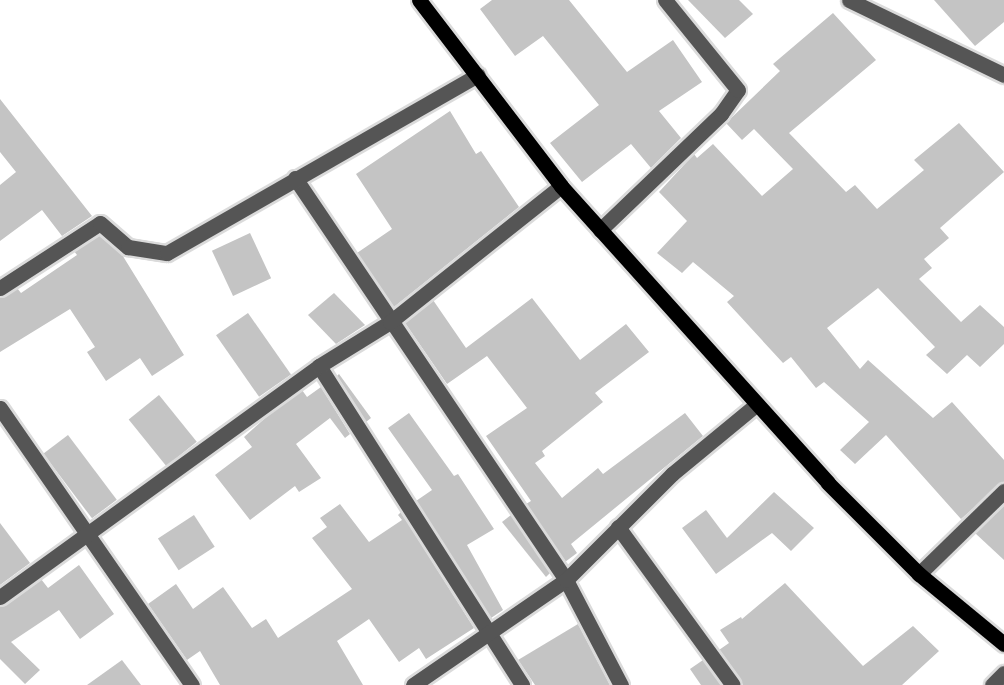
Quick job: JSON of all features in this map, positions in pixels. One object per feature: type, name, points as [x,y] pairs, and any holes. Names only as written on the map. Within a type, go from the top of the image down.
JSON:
[{"type":"main road","points":[[420,0],[561,186],[828,483],[919,574],[1004,644]]},
{"type":"street","points":[[600,230],[721,114],[738,90],[665,0]]},
{"type":"street","points":[[849,0],[1004,75]]},
{"type":"street","points":[[0,288],[100,223],[128,247],[166,253],[478,75]]},
{"type":"street","points":[[295,178],[566,580],[621,685]]},
{"type":"street","points":[[0,597],[319,366],[390,322],[561,186]]},
{"type":"street","points":[[319,366],[522,685]]},
{"type":"street","points":[[413,685],[488,631],[566,580],[672,474],[757,404]]},
{"type":"street","points":[[0,408],[192,685]]},
{"type":"street","points":[[919,574],[1004,491]]},
{"type":"street","points":[[618,527],[733,685]]},
{"type":"street","points":[[992,685],[1004,673]]},
{"type":"building","points":[[492,0],[569,0],[627,72],[673,40],[702,82],[659,111],[681,138],[651,168],[631,144],[582,182],[550,143],[599,105],[543,36],[515,56],[480,9]]},
{"type":"building","points":[[688,0],[739,0],[753,14],[725,38]]},
{"type":"building","points":[[934,0],[1004,0],[1004,22],[975,46]]},
{"type":"building","points":[[833,13],[876,60],[789,133],[846,192],[855,185],[877,209],[924,170],[914,160],[959,123],[1004,172],[940,228],[949,238],[924,259],[932,268],[919,279],[961,322],[980,305],[1004,327],[1004,344],[980,367],[967,355],[947,374],[926,355],[935,347],[878,288],[827,328],[860,369],[868,360],[933,418],[952,402],[1004,460],[1004,482],[961,519],[886,435],[855,464],[840,450],[869,422],[824,382],[816,388],[791,357],[783,363],[727,302],[734,296],[693,262],[682,273],[657,253],[687,221],[659,192],[694,154],[697,158],[713,144],[762,196],[793,169],[754,129],[742,140],[726,123],[780,71],[773,64]]},
{"type":"building","points":[[0,99],[92,216],[62,236],[42,210],[0,241],[0,185],[16,172],[0,152]]},
{"type":"building","points":[[450,111],[476,154],[481,151],[519,207],[394,307],[357,253],[392,229],[356,174]]},
{"type":"building","points":[[250,233],[271,278],[233,296],[212,251]]},
{"type":"building","points":[[99,235],[121,253],[184,355],[152,376],[140,358],[106,381],[87,352],[95,347],[70,309],[0,352],[0,298],[17,288],[21,293],[77,255],[74,251]]},
{"type":"building","points":[[334,293],[365,325],[336,344],[308,315]]},
{"type":"building","points":[[532,298],[580,360],[626,324],[649,352],[595,393],[603,402],[542,451],[545,456],[535,463],[562,498],[598,468],[603,474],[685,413],[703,436],[571,544],[577,553],[565,562],[526,504],[531,501],[486,436],[527,408],[487,356],[447,384],[405,323],[433,300],[466,348]]},
{"type":"building","points":[[248,313],[291,374],[259,397],[216,335]]},
{"type":"building","points":[[339,374],[371,418],[366,422],[337,376]]},
{"type":"building","points":[[321,387],[350,434],[345,438],[330,418],[296,444],[321,478],[299,492],[295,486],[250,520],[215,475],[252,447],[244,437],[272,412],[302,390],[307,397]]},
{"type":"building","points":[[159,395],[197,442],[166,466],[129,420]]},
{"type":"building","points":[[409,413],[454,476],[458,474],[494,529],[467,545],[503,610],[491,618],[416,501],[432,490],[388,428]]},
{"type":"building","points":[[68,435],[117,500],[92,518],[43,454]]},
{"type":"building","points":[[774,492],[814,528],[791,551],[772,533],[716,574],[682,528],[706,510],[727,538]]},
{"type":"building","points":[[340,504],[369,542],[402,520],[398,515],[401,512],[474,628],[426,659],[419,648],[399,662],[369,619],[337,641],[363,685],[220,685],[200,651],[187,660],[148,604],[176,584],[193,609],[223,587],[252,628],[266,619],[278,638],[352,589],[312,538],[327,527],[320,518]]},
{"type":"building","points":[[1004,505],[1004,560],[975,533]]},
{"type":"building","points":[[194,515],[215,547],[179,570],[158,538]]},
{"type":"building","points":[[511,515],[550,573],[546,577],[502,522]]},
{"type":"building","points":[[0,523],[30,563],[0,585]]},
{"type":"building","points":[[79,565],[114,614],[80,639],[59,610],[11,642],[40,670],[25,684],[0,659],[0,607],[41,579],[48,588]]},
{"type":"building","points":[[785,583],[863,666],[913,626],[939,651],[902,685],[743,685],[719,650],[729,643],[720,630],[741,617],[742,619]]},
{"type":"building","points":[[578,624],[610,685],[535,685],[518,660]]},
{"type":"building","points":[[122,660],[141,685],[87,685]]},
{"type":"building","points":[[703,660],[721,685],[701,685],[690,669]]}]
